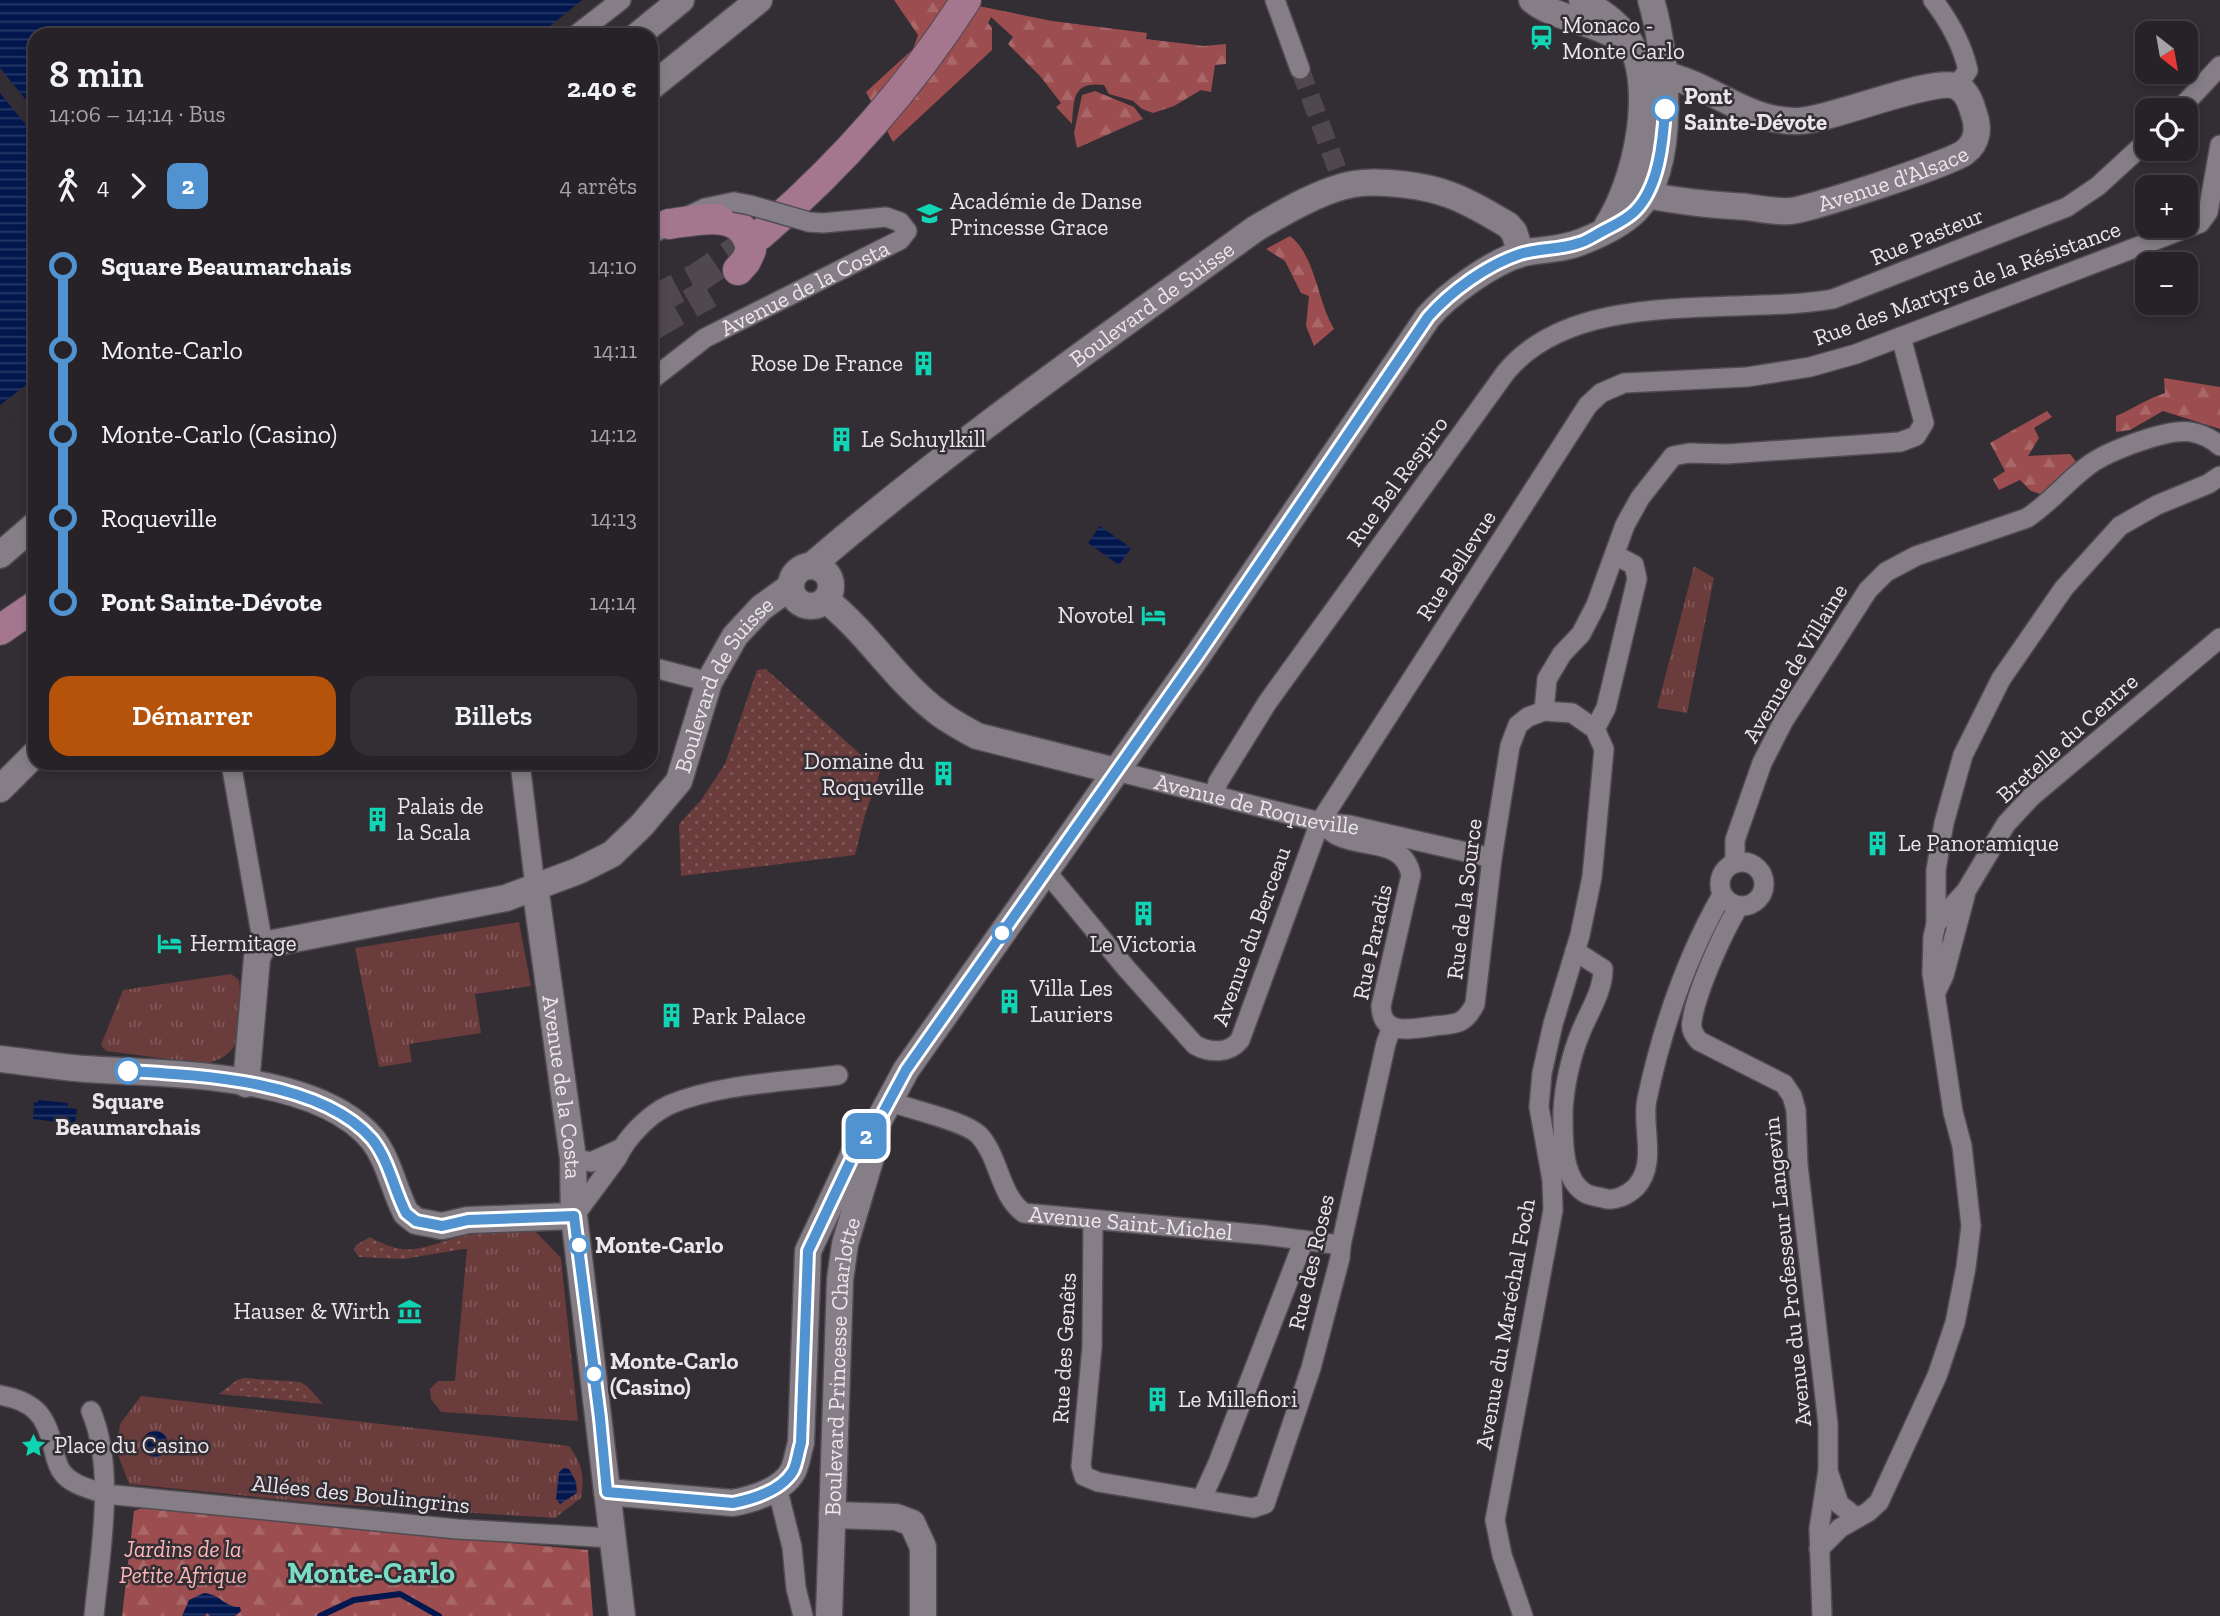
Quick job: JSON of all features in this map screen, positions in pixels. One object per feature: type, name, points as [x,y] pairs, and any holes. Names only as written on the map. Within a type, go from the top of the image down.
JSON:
[{"type":"main road","points":[[647,28],[681,0]]},
{"type":"main road","points":[[760,235],[854,146],[910,78],[966,0]]},
{"type":"main road","points":[[1532,0],[1558,14],[1580,19],[1612,34],[1638,61]]},
{"type":"main road","points":[[1581,0],[1618,25],[1632,44],[1643,90],[1637,139],[1625,192],[1605,230]]},
{"type":"main road","points":[[1618,25],[1616,14],[1626,0]]},
{"type":"main road","points":[[658,81],[754,3]]},
{"type":"main road","points":[[1605,230],[1635,210],[1647,195],[1655,175],[1664,127],[1665,75],[1649,5]]},
{"type":"main road","points":[[1665,75],[1697,85],[1752,114],[1800,122],[1939,85],[1957,86]]},
{"type":"main road","name":"Avenue d'Alsace","points":[[1647,195],[1679,202],[1791,211],[1935,166],[1964,154],[1973,144],[1978,131],[1971,104],[1966,94],[1957,86]]},
{"type":"main road","name":"Boulevard de Suisse","points":[[811,566],[845,535],[962,443],[1255,229],[1304,202],[1352,184],[1374,183],[1449,194],[1508,225],[1521,253]]},
{"type":"main road","points":[[660,229],[713,219],[738,224],[745,233],[751,250],[738,270]]},
{"type":"main road","name":"Boulevard Princesse Charlotte","points":[[811,1243],[828,1213],[859,1143],[883,1111],[906,1070],[1198,655],[1428,317],[1442,301],[1476,277],[1521,253],[1579,243],[1605,230]]},
{"type":"main road","points":[[0,555],[28,531]]},
{"type":"main road","points":[[811,566],[818,567],[829,577],[831,589],[826,600],[815,606],[803,606],[794,598],[790,587],[797,571],[811,566]]},
{"type":"main road","name":"Boulevard de Suisse","points":[[263,944],[506,898],[578,871],[611,854],[642,825],[679,781],[709,682],[735,636],[761,608],[790,587]]},
{"type":"main road","name":"Avenue de Roqueville","points":[[826,600],[849,619],[921,697],[969,732],[1116,771]]},
{"type":"main road","points":[[0,630],[28,611]]},
{"type":"main road","points":[[0,789],[28,761]]},
{"type":"main road","name":"Avenue de la Costa","points":[[535,886],[573,1158],[574,1216],[622,1616]]},
{"type":"main road","points":[[246,1084],[257,958],[263,944]]},
{"type":"main road","points":[[0,1059],[82,1069],[162,1073],[246,1084],[299,1094],[324,1103],[353,1121],[373,1141],[406,1213],[416,1221],[442,1226],[468,1220],[574,1216]]},
{"type":"main road","name":"Boulevard Princesse Charlotte","points":[[829,1616],[840,1280],[845,1244],[883,1111]]},
{"type":"main road","points":[[607,1492],[733,1503],[752,1499],[777,1486],[792,1472],[801,1443],[811,1243],[824,1230],[833,1230],[845,1244]]},
{"type":"main road","points":[[832,1515],[896,1517],[912,1523],[923,1547],[923,1616]]},
{"type":"street","points":[[585,28],[621,0]]},
{"type":"street","points":[[1275,0],[1300,69]]},
{"type":"street","points":[[1933,0],[1947,19],[1964,52],[1968,70],[1957,86]]},
{"type":"street","points":[[2190,98],[2220,66]]},
{"type":"street","name":"Rue des Martyrs de la Résistance","points":[[1666,379],[1747,377],[1810,367],[1857,354],[2200,223],[2208,212],[2220,145]]},
{"type":"street","name":"Rue Pasteur","points":[[1699,305],[1806,304],[1833,299],[2067,206],[2098,186],[2135,152]]},
{"type":"street","name":"Avenue de la Costa","points":[[658,375],[705,338],[900,240],[907,231],[900,222],[886,217],[809,222],[733,202],[705,208],[660,229]]},
{"type":"street","name":"Rue Bel Respiro","points":[[1215,794],[1218,782],[1268,703],[1515,362],[1534,346],[1600,318],[1699,305]]},
{"type":"street","points":[[1615,555],[1634,565],[1637,579],[1606,708],[1595,729],[1572,713],[1544,711],[1547,679],[1562,654],[1581,634],[1596,605],[1625,525],[1640,498],[1673,456],[1900,442],[1916,436],[1924,423],[1923,415],[1901,337]]},
{"type":"street","name":"Rue Bellevue","points":[[1320,822],[1588,405],[1601,393],[1624,383],[1666,379]]},
{"type":"street","name":"Avenue de Villaine","points":[[1735,863],[1735,839],[1762,763],[1784,720],[1861,599],[1886,572],[1916,556],[2027,518],[2040,510],[2087,466],[2130,444],[2188,431],[2206,436],[2220,446]]},
{"type":"street","points":[[1819,1549],[1840,1528],[1879,1502],[1937,1376],[1955,1323],[1966,1267],[1971,1226],[1968,1189],[1962,1146],[1953,1112],[1933,973],[1936,870],[1944,823],[1963,755],[2001,680],[2064,588],[2120,526],[2157,505],[2208,484],[2220,476]]},
{"type":"street","name":"Bretelle du Centre","points":[[1966,891],[2006,824],[2031,797],[2220,638]]},
{"type":"street","points":[[658,669],[709,682]]},
{"type":"street","name":"Rue de la Source","points":[[1400,1029],[1460,1022],[1469,1015],[1475,1004],[1492,858],[1510,746],[1518,725],[1528,717],[1544,711]]},
{"type":"street","name":"Avenue du Maréchal Foch","points":[[1523,1616],[1502,1555],[1495,1520],[1552,1210],[1552,1180],[1539,1107],[1542,1073],[1592,877],[1604,749],[1595,729]]},
{"type":"street","points":[[232,770],[263,944]]},
{"type":"street","name":"Avenue de la Costa","points":[[521,770],[535,886]]},
{"type":"street","name":"Avenue de Roqueville","points":[[1116,771],[1320,822],[1349,824],[1492,858]]},
{"type":"street","name":"Avenue du Berceau","points":[[1045,870],[1126,968],[1195,1045],[1205,1050],[1229,1049],[1240,1040],[1320,822]]},
{"type":"street","name":"Rue Paradis","points":[[1320,822],[1338,836],[1401,853],[1409,863],[1411,875],[1381,1006],[1381,1015],[1386,1023],[1400,1029]]},
{"type":"street","points":[[1575,951],[1603,969],[1603,982],[1579,1036],[1563,1110],[1566,1166],[1575,1183],[1586,1194],[1608,1200],[1626,1195],[1638,1185],[1648,1161],[1646,1103],[1664,1028],[1706,923],[1730,901],[1754,903],[1763,892],[1764,885],[1755,866],[1742,862],[1726,869],[1720,886],[1730,901]]},
{"type":"street","points":[[1936,883],[1940,892],[1949,895],[1966,891]]},
{"type":"street","points":[[1936,924],[1966,891]]},
{"type":"street","points":[[1937,990],[1944,975],[1966,891]]},
{"type":"street","name":"Avenue du Professeur Langevin","points":[[1730,901],[1724,933],[1691,1023],[1693,1034],[1699,1041],[1784,1084],[1792,1096],[1796,1110],[1798,1165],[1828,1424],[1828,1470],[1819,1529],[1822,1616]]},
{"type":"street","points":[[1553,1024],[1579,1036]]},
{"type":"street","name":"Rue des Roses","points":[[1202,1498],[1253,1508],[1265,1504],[1311,1368],[1340,1258],[1340,1245],[1386,1044],[1400,1029]]},
{"type":"street","points":[[574,1216],[621,1149],[643,1124],[667,1106],[707,1093],[838,1075]]},
{"type":"street","name":"Avenue Saint-Michel","points":[[883,1111],[976,1133],[992,1152],[1012,1205],[1024,1213],[1093,1221],[1155,1224],[1340,1245]]},
{"type":"street","points":[[573,1158],[598,1161],[621,1149]]},
{"type":"street","name":"Rue des Genêts","points":[[1093,1221],[1092,1347],[1081,1466],[1084,1476],[1098,1482],[1202,1498]]},
{"type":"street","points":[[1202,1498],[1228,1438],[1304,1240]]},
{"type":"street","name":"Allées des Boulingrins","points":[[0,1395],[18,1398],[36,1410],[48,1426],[60,1471],[76,1483],[105,1494],[457,1529],[613,1538]]},
{"type":"street","points":[[91,1411],[102,1446],[105,1494],[94,1616]]},
{"type":"street","points":[[1828,1470],[1839,1504],[1857,1518]]},
{"type":"street","points":[[777,1486],[792,1547],[796,1588],[803,1616]]},
{"type":"green space","points":[[894,0],[949,0],[1052,21],[1147,33],[1146,39],[1204,46],[1226,44],[1226,64],[1215,65],[1211,92],[1201,90],[1174,106],[1153,113],[1142,109],[1133,101],[1109,94],[1104,85],[1086,86],[1077,94],[1072,124],[1056,107],[1061,103],[1040,76],[1008,44],[1013,37],[991,17],[988,23],[992,28],[992,50],[893,142],[866,92],[913,49],[918,35]]},
{"type":"green space","points":[[1095,91],[1134,107],[1143,119],[1077,148],[1074,133],[1082,95]]},
{"type":"green space","points":[[1290,236],[1299,245],[1311,267],[1334,329],[1314,346],[1306,326],[1309,296],[1301,293],[1285,261],[1266,249]]},
{"type":"green space","points":[[2164,378],[2220,387],[2220,429],[2163,411],[2130,430],[2116,432],[2116,416],[2165,393]]},
{"type":"green space","points":[[2047,411],[2052,417],[2034,428],[2039,438],[2028,456],[2070,454],[2078,464],[2047,496],[2031,491],[2020,480],[1999,490],[1993,479],[2005,471],[1990,443]]},
{"type":"green space","points":[[1694,566],[1714,578],[1687,713],[1657,708]]},
{"type":"green space","points":[[766,669],[880,772],[855,855],[681,876],[679,824],[701,800],[725,764],[757,670]]},
{"type":"green space","points":[[519,922],[531,986],[475,994],[481,1033],[409,1044],[412,1062],[379,1067],[355,948]]},
{"type":"green space","name":"Square Beaumarchais","points":[[231,974],[239,980],[238,1024],[234,1046],[222,1058],[207,1064],[106,1051],[101,1045],[123,990]]},
{"type":"green space","points":[[497,1230],[530,1238],[404,1259],[359,1257],[354,1250],[356,1245],[370,1237],[395,1248],[414,1249]]},
{"type":"green space","points":[[534,1230],[561,1258],[578,1421],[441,1412],[431,1399],[430,1389],[438,1381],[455,1381],[468,1238]]},
{"type":"green space","points":[[244,1378],[300,1382],[323,1404],[219,1394]]},
{"type":"green space","points":[[141,1396],[569,1446],[581,1470],[581,1498],[555,1518],[317,1503],[129,1484],[117,1452],[120,1424]]},
{"type":"green space","name":"Jardins de la Petite Afrique","points":[[151,1505],[402,1533],[588,1550],[593,1616],[122,1616],[134,1511]]},
{"type":"shaded area","points":[[0,0],[582,0],[548,28],[28,28],[28,405],[0,427]]},
{"type":"shaded area","points":[[1100,526],[1131,548],[1119,565],[1088,543]]},
{"type":"shaded area","points":[[38,1100],[68,1103],[68,1108],[77,1109],[75,1124],[33,1119],[34,1102],[38,1103]]},
{"type":"shaded area","points":[[155,1431],[164,1435],[168,1444],[164,1453],[155,1457],[146,1453],[142,1444],[146,1435]]},
{"type":"shaded area","points":[[564,1468],[569,1469],[576,1482],[577,1493],[560,1504],[556,1499],[559,1472]]},
{"type":"shaded area","points":[[204,1593],[240,1607],[241,1611],[235,1616],[210,1616],[207,1613],[205,1616],[182,1616],[189,1600]]},
{"type":"pier","points":[[0,68],[28,102],[28,127],[0,93]]},
{"type":"pier","points":[[28,384],[28,405],[0,427],[0,405]]},
{"type":"waterway","points":[[320,1616],[354,1600],[400,1594],[439,1616]]},
{"type":"tunnel","points":[[1300,69],[1349,201]]},
{"type":"tunnel","points":[[658,298],[699,277],[760,235]]},
{"type":"tunnel","points":[[658,322],[709,293]]},
{"type":"bus line","name":"2","points":[[128,1071],[273,1088],[324,1103],[353,1121],[373,1141],[406,1213],[426,1225],[442,1226],[468,1220],[574,1216],[607,1492],[733,1503],[752,1499],[771,1490],[792,1472],[801,1443],[808,1251],[859,1143],[878,1122],[906,1070],[1198,655],[1428,317],[1442,301],[1501,262],[1521,253],[1579,243],[1621,222],[1635,210],[1647,195],[1655,175],[1662,143],[1665,109]]},
{"type":"place","name":"Monaco - Monte Carlo","points":[[1542,38]]},
{"type":"place","name":"Pont Sainte-Dévote","points":[[1665,109]]},
{"type":"place","name":"Académie de Danse Princesse Grace","points":[[930,214]]},
{"type":"place","name":"Rose De France","points":[[923,363]]},
{"type":"place","name":"Le Schuylkill","points":[[841,439]]},
{"type":"place","name":"Novotel","points":[[1154,615]]},
{"type":"place","name":"Domaine du Roqueville","points":[[944,774]]},
{"type":"place","name":"Palais de la Scala","points":[[377,819]]},
{"type":"place","name":"Le Panoramique","points":[[1878,843]]},
{"type":"place","name":"Le Victoria","points":[[1143,914]]},
{"type":"place","name":"Hermitage","points":[[170,943]]},
{"type":"place","name":"Villa Les Lauriers","points":[[1010,1001]]},
{"type":"place","name":"Park Palace","points":[[672,1016]]},
{"type":"place","name":"Square Beaumarchais","points":[[128,1071]]},
{"type":"place","name":"Monte-Carlo","points":[[579,1245]]},
{"type":"place","name":"Hauser & Wirth","points":[[410,1311]]},
{"type":"place","name":"Monte-Carlo (Casino)","points":[[594,1374]]},
{"type":"place","name":"Le Millefiori","points":[[1158,1399]]},
{"type":"place","name":"Place du Casino","points":[[34,1445]]},
{"type":"district","name":"Monte-Carlo","points":[[371,1573]]}]
